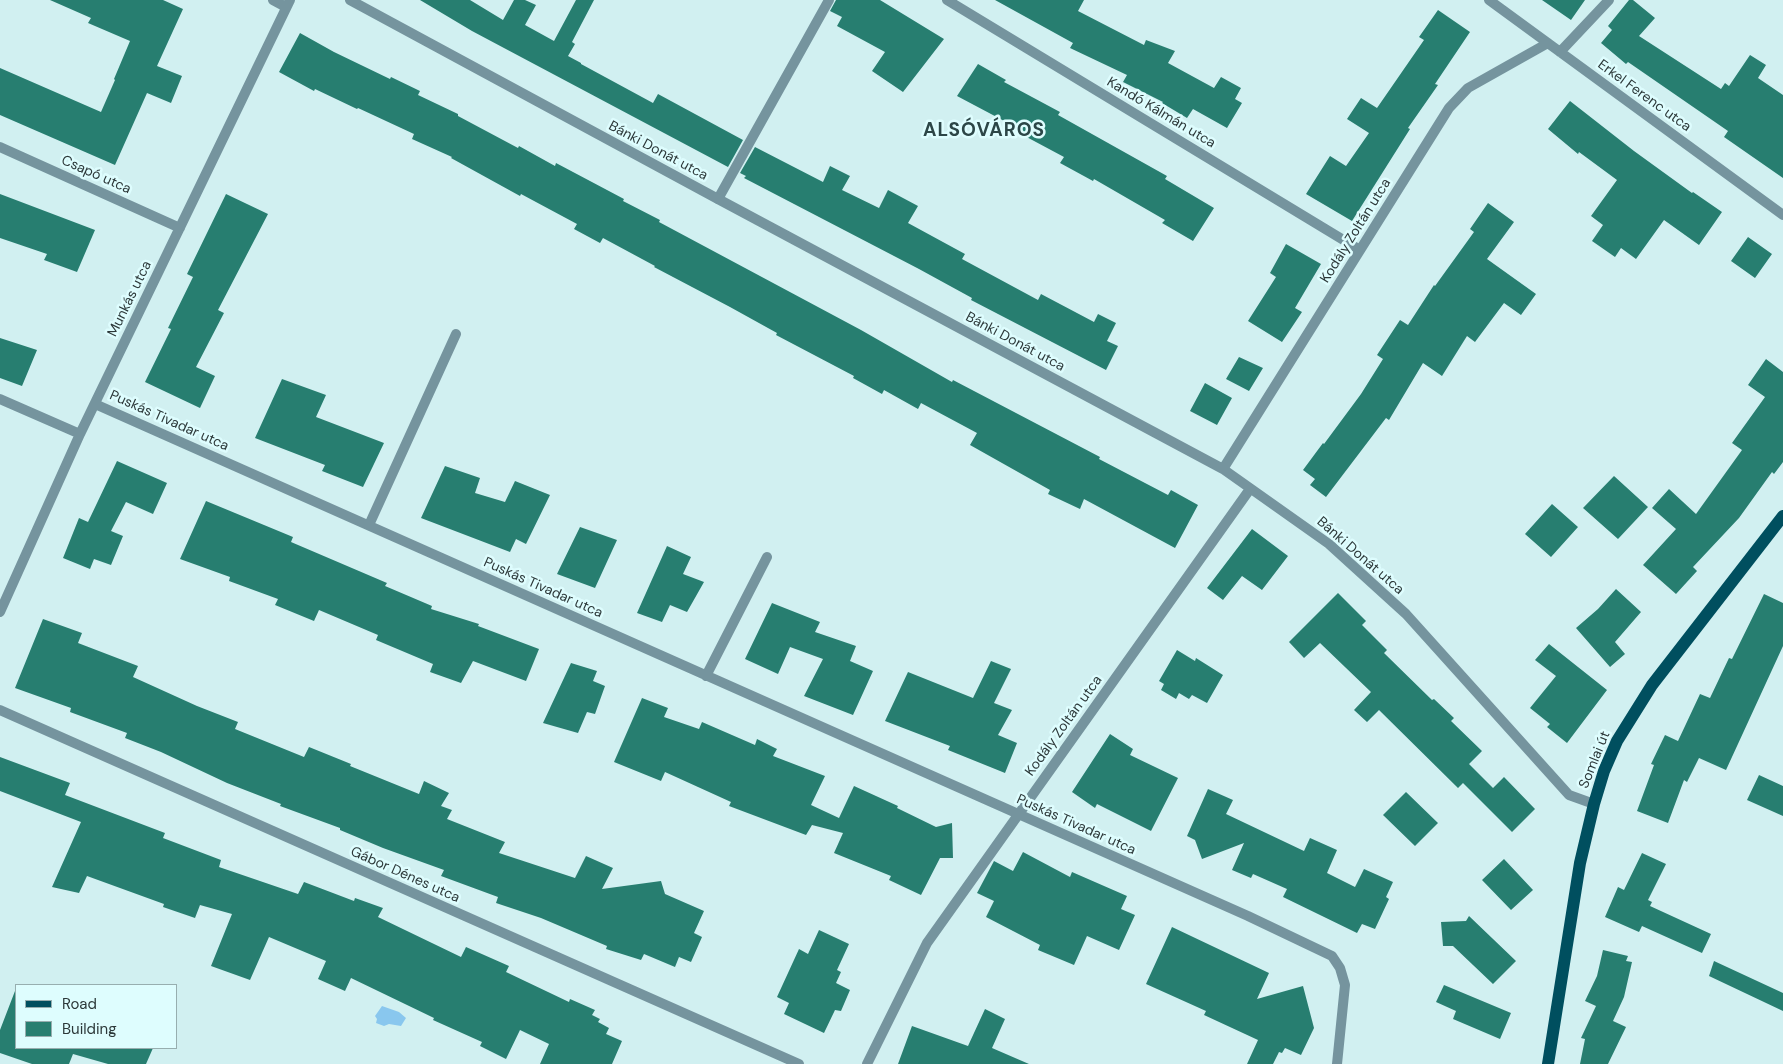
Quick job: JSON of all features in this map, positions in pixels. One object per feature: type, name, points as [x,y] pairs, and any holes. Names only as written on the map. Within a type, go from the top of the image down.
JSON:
[{"type":"main road","name":"Somlai út","points":[[1548,1064],[1580,863],[1604,771],[1617,741],[1652,684],[1783,516]]},
{"type":"street","points":[[273,0],[288,3]]},
{"type":"street","name":"Bánki Donát utca","points":[[350,0],[718,200],[1223,469],[1329,544],[1406,614],[1570,795],[1594,804]]},
{"type":"street","points":[[718,200],[830,0]]},
{"type":"street","name":"Kandó Kálmán utca","points":[[947,0],[1360,250]]},
{"type":"street","name":"Erkel Ferenc utca","points":[[1489,0],[1783,215]]},
{"type":"street","points":[[1560,52],[1609,0]]},
{"type":"street","name":"Munkás utca","points":[[0,612],[80,434],[288,3]]},
{"type":"street","name":"Kodály Zoltán utca","points":[[1223,469],[1449,108],[1468,88],[1548,43]]},
{"type":"street","name":"Csapó utca","points":[[0,147],[180,228]]},
{"type":"street","points":[[369,525],[456,334]]},
{"type":"street","points":[[0,399],[80,434]]},
{"type":"street","name":"Puskás Tivadar utca","points":[[95,404],[1248,916],[1332,956],[1340,968],[1345,985],[1337,1064]]},
{"type":"street","name":"Kodály Zoltán utca","points":[[867,1064],[927,942],[1250,488]]},
{"type":"street","points":[[706,676],[767,557]]},
{"type":"street","name":"Gábor Dénes utca","points":[[0,710],[799,1064]]},
{"type":"water","points":[[382,1006],[399,1012],[406,1018],[401,1026],[389,1024],[384,1026],[376,1023],[377,1019],[375,1016]]},
{"type":"building","points":[[50,0],[163,0],[183,9],[157,66],[182,76],[171,103],[147,93],[115,165],[0,115],[0,68],[101,112],[115,80],[130,41],[88,23],[91,18]]},
{"type":"building","points":[[420,0],[470,0],[503,20],[514,0],[525,0],[536,5],[525,25],[554,41],[576,0],[594,0],[572,42],[575,44],[568,56],[653,103],[658,94],[743,140],[728,167],[472,31]]},
{"type":"building","points":[[836,0],[880,0],[944,39],[903,92],[872,71],[885,52],[837,26],[842,17],[830,11]]},
{"type":"building","points":[[995,0],[1084,0],[1078,11],[1144,45],[1146,40],[1175,51],[1168,63],[1214,88],[1221,77],[1241,88],[1235,99],[1242,103],[1227,128],[1193,109],[1187,118],[1163,102],[1123,82],[1127,75],[1070,48],[1073,43]]},
{"type":"building","points":[[1542,0],[1585,0],[1571,20]]},
{"type":"building","points":[[1629,0],[1633,0],[1655,18],[1639,36],[1721,89],[1725,83],[1729,86],[1750,55],[1766,65],[1758,78],[1783,95],[1783,178],[1724,137],[1728,131],[1628,62],[1626,64],[1601,43],[1612,30],[1608,26]]},
{"type":"building","points":[[1438,10],[1470,32],[1435,84],[1438,85],[1408,128],[1410,129],[1352,221],[1306,194],[1330,156],[1346,166],[1369,133],[1347,119],[1361,98],[1377,108],[1424,40],[1419,37]]},
{"type":"building","points":[[300,33],[334,52],[420,91],[418,95],[458,114],[458,116],[518,148],[519,146],[555,166],[556,163],[624,199],[623,201],[660,220],[659,222],[861,330],[952,382],[953,380],[1168,495],[1171,490],[1198,505],[1175,548],[1084,499],[1080,509],[1048,494],[1050,490],[970,445],[977,433],[921,403],[918,409],[884,390],[882,394],[853,378],[854,376],[776,335],[777,333],[655,266],[603,238],[600,243],[574,229],[577,224],[521,194],[520,196],[452,157],[412,139],[414,134],[315,89],[314,91],[279,72]]},
{"type":"building","points":[[978,64],[1006,80],[1004,82],[1060,112],[1058,115],[1167,176],[1165,179],[1214,208],[1193,241],[1162,223],[1165,220],[1094,179],[1093,181],[1060,163],[1064,157],[1006,126],[1008,123],[957,96]]},
{"type":"building","points":[[1570,101],[1634,151],[1722,212],[1699,245],[1664,220],[1636,259],[1621,248],[1615,257],[1592,241],[1603,225],[1591,216],[1617,180],[1579,152],[1578,154],[1548,129]]},
{"type":"building","points":[[755,147],[823,182],[830,166],[850,176],[842,190],[879,208],[888,190],[918,206],[908,223],[965,254],[962,259],[1038,300],[1041,294],[1094,322],[1098,314],[1116,323],[1107,341],[1118,346],[1106,370],[971,300],[972,298],[919,269],[744,178],[746,176],[740,173]]},
{"type":"building","points":[[0,194],[95,230],[77,272],[44,260],[47,254],[0,238]]},
{"type":"building","points":[[226,194],[268,214],[218,310],[224,313],[196,367],[215,376],[200,408],[145,382],[171,329],[168,328],[193,277],[187,274]]},
{"type":"building","points":[[1488,203],[1514,222],[1487,259],[1536,294],[1521,315],[1504,303],[1475,342],[1467,336],[1442,376],[1423,363],[1389,420],[1386,418],[1326,497],[1310,485],[1315,479],[1303,470],[1361,394],[1383,359],[1377,355],[1400,320],[1408,325],[1434,285],[1474,232],[1470,229]]},
{"type":"building","points":[[1748,237],[1772,254],[1755,278],[1731,261]]},
{"type":"building","points":[[1286,244],[1321,264],[1295,308],[1302,312],[1282,342],[1248,321],[1276,277],[1270,273]]},
{"type":"building","points":[[0,338],[37,350],[22,386],[0,378]]},
{"type":"building","points":[[1239,357],[1263,368],[1249,391],[1226,379]]},
{"type":"building","points":[[1766,359],[1783,372],[1783,462],[1774,474],[1772,472],[1739,518],[1693,567],[1697,571],[1676,594],[1643,565],[1676,529],[1652,508],[1669,489],[1696,514],[1742,450],[1732,443],[1765,397],[1748,385]]},
{"type":"building","points":[[282,379],[326,395],[316,417],[384,443],[363,487],[322,471],[325,465],[255,438]]},
{"type":"building","points":[[1205,383],[1232,398],[1217,425],[1190,411]]},
{"type":"building","points":[[117,461],[167,483],[153,514],[126,502],[111,531],[123,536],[111,565],[94,559],[90,569],[63,558],[79,518],[88,522]]},
{"type":"building","points":[[445,466],[480,478],[475,493],[505,502],[515,481],[550,495],[526,544],[516,539],[510,552],[421,518]]},
{"type":"building","points":[[1614,476],[1648,507],[1618,539],[1583,508]]},
{"type":"building","points":[[206,501],[293,537],[291,542],[387,583],[385,586],[432,606],[431,609],[479,624],[478,626],[539,649],[526,681],[473,661],[461,683],[430,672],[433,664],[376,640],[378,635],[319,610],[314,621],[275,605],[278,599],[229,581],[230,577],[180,559]]},
{"type":"building","points":[[1552,504],[1578,527],[1551,557],[1525,534]]},
{"type":"building","points":[[580,527],[617,540],[595,588],[557,574]]},
{"type":"building","points":[[1252,529],[1288,556],[1262,590],[1242,576],[1223,600],[1207,588]]},
{"type":"building","points":[[667,546],[691,557],[683,574],[704,582],[687,612],[670,605],[662,622],[637,613]]},
{"type":"building","points":[[1616,589],[1641,612],[1615,642],[1625,654],[1610,667],[1576,628],[1598,609]]},
{"type":"building","points":[[1338,593],[1366,621],[1362,625],[1387,650],[1384,653],[1432,700],[1434,699],[1454,718],[1451,721],[1482,751],[1469,764],[1493,788],[1504,777],[1535,809],[1512,832],[1463,783],[1458,788],[1379,710],[1367,722],[1354,710],[1371,692],[1320,643],[1304,658],[1289,642]]},
{"type":"building","points":[[1764,594],[1783,603],[1783,646],[1726,770],[1699,758],[1687,782],[1684,780],[1668,823],[1637,811],[1654,765],[1651,764],[1665,735],[1678,741],[1700,694],[1710,698],[1729,658],[1732,659]]},
{"type":"building","points":[[772,603],[820,622],[815,632],[856,646],[850,661],[873,671],[853,715],[804,696],[823,659],[790,647],[778,674],[745,659]]},
{"type":"building","points":[[43,619],[82,633],[78,643],[138,666],[133,677],[238,722],[235,729],[304,757],[309,747],[419,794],[424,781],[449,793],[441,806],[452,810],[447,819],[505,842],[499,853],[575,878],[586,856],[613,868],[602,889],[661,881],[665,894],[704,911],[694,933],[702,937],[691,962],[679,957],[675,967],[644,954],[641,960],[606,949],[607,946],[541,918],[496,903],[498,897],[441,876],[444,870],[383,848],[340,830],[340,828],[280,806],[281,804],[227,783],[161,752],[125,738],[127,733],[70,712],[71,708],[15,688]]},
{"type":"building","points":[[1549,644],[1607,690],[1567,743],[1547,727],[1550,724],[1530,708],[1556,676],[1535,660]]},
{"type":"building","points":[[1177,650],[1195,661],[1196,658],[1223,675],[1207,703],[1192,695],[1189,699],[1179,693],[1176,699],[1161,690],[1164,684],[1159,681]]},
{"type":"building","points":[[991,661],[1011,669],[994,703],[1012,710],[998,735],[1017,743],[1005,773],[948,750],[950,746],[885,721],[908,672],[973,698]]},
{"type":"building","points":[[571,663],[597,671],[593,681],[605,686],[595,714],[587,712],[578,733],[543,723]]},
{"type":"building","points":[[642,698],[668,708],[664,717],[699,729],[702,722],[755,745],[757,739],[777,749],[773,756],[825,776],[811,805],[839,818],[854,786],[898,806],[897,808],[936,827],[952,823],[953,858],[940,858],[921,895],[889,880],[891,876],[834,853],[843,833],[812,825],[806,835],[729,806],[731,802],[665,772],[661,781],[614,762]]},
{"type":"building","points":[[1110,734],[1133,749],[1130,755],[1178,778],[1151,831],[1097,804],[1095,808],[1072,792]]},
{"type":"building","points":[[0,757],[70,783],[65,795],[165,833],[163,838],[221,860],[219,867],[298,894],[304,882],[354,901],[355,898],[383,908],[378,917],[461,957],[466,947],[509,966],[506,972],[569,1002],[570,999],[595,1010],[592,1015],[600,1019],[598,1022],[609,1028],[606,1034],[622,1041],[612,1064],[540,1064],[549,1044],[520,1030],[506,1059],[480,1046],[482,1042],[433,1020],[434,1018],[351,978],[345,991],[318,979],[326,961],[269,937],[250,980],[211,966],[232,914],[200,905],[195,918],[163,907],[164,904],[87,876],[79,893],[52,887],[81,822],[0,791]]},
{"type":"building","points":[[1759,775],[1783,786],[1783,816],[1747,800]]},
{"type":"building","points":[[1208,789],[1233,800],[1226,814],[1304,851],[1310,838],[1337,850],[1327,873],[1355,887],[1364,869],[1393,882],[1386,897],[1389,899],[1375,929],[1362,924],[1357,933],[1283,897],[1287,889],[1253,874],[1251,878],[1232,870],[1244,843],[1202,859],[1195,840],[1187,836]]},
{"type":"building","points":[[1406,792],[1438,823],[1415,846],[1383,815]]},
{"type":"building","points":[[1023,852],[1070,877],[1072,872],[1127,896],[1121,909],[1135,915],[1119,950],[1087,936],[1074,965],[1038,950],[1040,945],[986,917],[994,901],[977,893],[994,861],[1013,871]]},
{"type":"building","points":[[1642,853],[1666,864],[1648,900],[1652,902],[1650,906],[1711,934],[1702,953],[1642,926],[1639,932],[1605,917],[1618,887],[1624,890]]},
{"type":"building","points":[[1504,859],[1533,890],[1511,910],[1482,880]]},
{"type":"building","points":[[1469,916],[1516,961],[1493,984],[1453,946],[1443,946],[1441,922],[1466,921]]},
{"type":"building","points":[[1172,927],[1269,973],[1257,999],[1303,986],[1314,1028],[1301,1055],[1285,1048],[1282,1053],[1279,1052],[1273,1064],[1247,1064],[1258,1040],[1204,1015],[1206,1011],[1146,984]]},
{"type":"building","points":[[819,930],[849,944],[837,970],[841,972],[836,983],[850,990],[841,1011],[835,1010],[824,1033],[784,1014],[789,1003],[777,997],[799,949],[808,954]]},
{"type":"building","points":[[1603,950],[1628,956],[1626,961],[1632,962],[1624,997],[1613,1021],[1626,1027],[1608,1064],[1580,1064],[1585,1039],[1581,1038],[1596,1006],[1585,1001],[1597,976]]},
{"type":"building","points":[[1714,961],[1783,993],[1783,1011],[1709,976]]},
{"type":"building","points":[[1444,985],[1511,1013],[1500,1039],[1453,1019],[1456,1011],[1436,1002]]},
{"type":"building","points":[[15,991],[15,1049],[153,1049],[146,1064],[108,1064],[73,1054],[69,1064],[32,1064],[0,1053],[0,1030]]},
{"type":"building","points":[[985,1009],[1005,1019],[992,1048],[1029,1064],[898,1064],[912,1026],[968,1046]]},
{"type":"district","name":"ALSÓVÁROS","points":[[984,131]]}]
